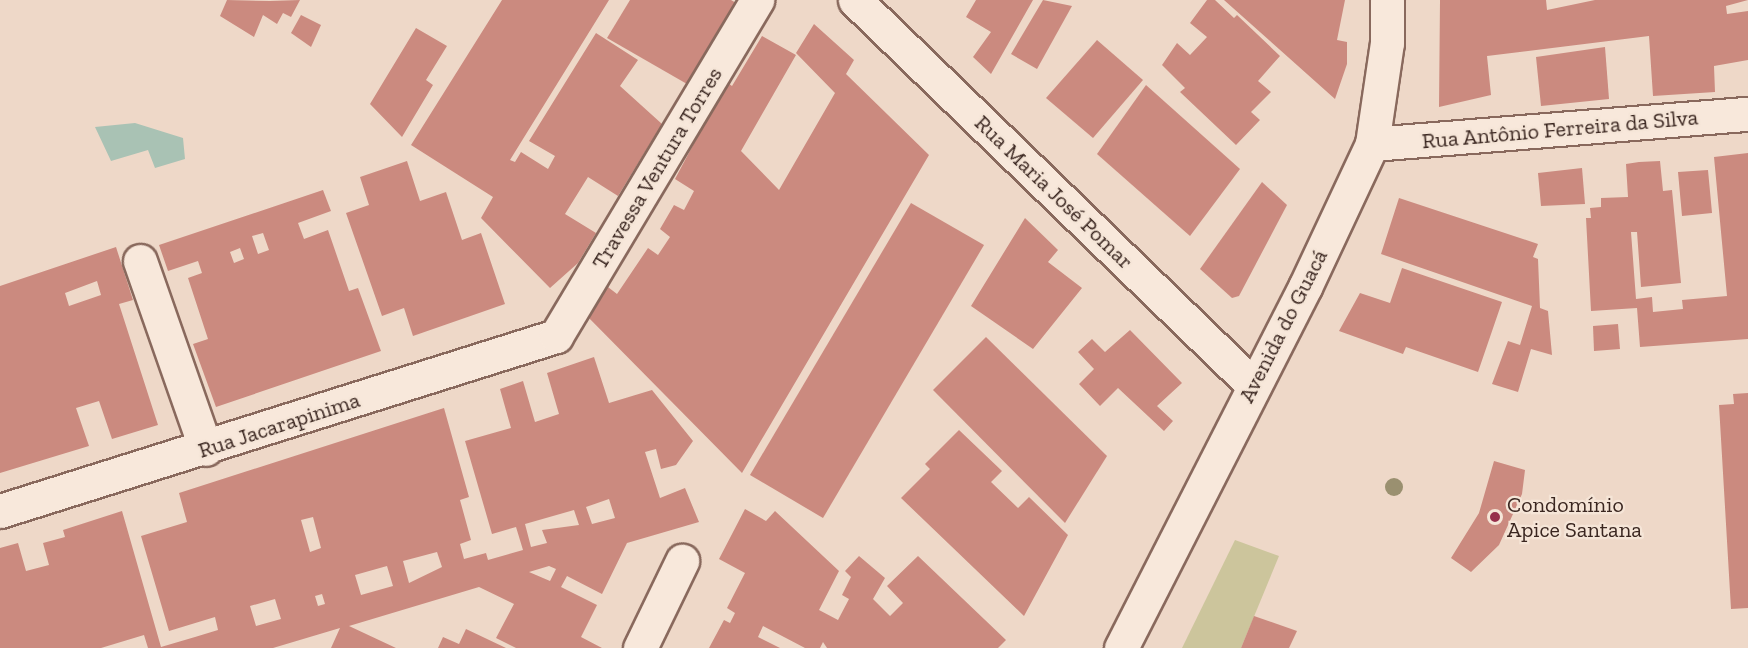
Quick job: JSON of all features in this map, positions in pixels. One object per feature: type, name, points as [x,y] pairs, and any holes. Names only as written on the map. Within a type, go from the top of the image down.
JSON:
[{"type":"street","name":"Travessa Ventura Torres","points":[[556,336],[757,0]]},
{"type":"street","name":"Rua Maria José Pomar","points":[[855,0],[1253,384]]},
{"type":"street","name":"Avenida do Guacá","points":[[1119,644],[1253,384],[1372,144],[1387,43],[1387,0]]},
{"type":"street","name":"Rua Antônio Ferreira da Silva","points":[[1372,144],[1748,114]]},
{"type":"street","points":[[141,261],[206,449]]},
{"type":"street","name":"Rua Jacarapinima","points":[[0,511],[206,449],[556,336]]},
{"type":"street","points":[[640,648],[682,561]]},
{"type":"shaded area","points":[[135,123],[183,138],[185,159],[155,168],[148,150],[111,161],[95,127]]},
{"type":"shaded area","points":[[1235,540],[1279,556],[1241,648],[1182,648]]},
{"type":"building","points":[[227,0],[300,0],[291,17],[283,13],[277,24],[263,15],[254,37],[220,16]]},
{"type":"building","points":[[502,0],[609,0],[510,160],[515,162],[521,152],[548,169],[555,156],[529,141],[596,33],[638,60],[620,86],[662,124],[618,196],[588,177],[565,214],[596,233],[578,263],[550,288],[481,218],[493,197],[411,145]]},
{"type":"building","points":[[630,0],[731,0],[736,3],[687,84],[607,38]]},
{"type":"building","points":[[976,0],[1033,0],[991,74],[973,57],[991,32],[966,17]]},
{"type":"building","points":[[1043,0],[1072,6],[1037,69],[1011,54]]},
{"type":"building","points":[[1207,0],[1215,0],[1234,18],[1237,15],[1280,56],[1258,81],[1271,92],[1251,112],[1260,120],[1236,145],[1180,92],[1185,88],[1162,65],[1177,43],[1190,55],[1207,37],[1190,23]]},
{"type":"building","points":[[1224,0],[1345,0],[1337,40],[1347,42],[1347,64],[1335,99]]},
{"type":"building","points":[[1440,0],[1546,0],[1547,10],[1595,0],[1748,0],[1726,6],[1727,14],[1748,11],[1748,60],[1714,66],[1715,92],[1653,96],[1649,36],[1487,56],[1491,95],[1439,107]]},
{"type":"building","points":[[301,15],[321,25],[311,47],[291,33]]},
{"type":"building","points":[[814,24],[854,60],[846,74],[929,155],[742,473],[585,314],[604,284],[617,294],[648,248],[658,255],[670,237],[660,229],[674,205],[684,210],[694,191],[675,179],[708,117],[702,114],[724,80],[732,86],[762,36],[796,55],[741,151],[779,190],[835,93],[796,53]]},
{"type":"building","points":[[416,28],[447,46],[426,80],[433,85],[402,137],[370,104]]},
{"type":"building","points":[[1097,40],[1143,80],[1093,138],[1046,98]]},
{"type":"building","points":[[1605,47],[1609,99],[1541,106],[1536,57]]},
{"type":"building","points":[[1146,85],[1240,169],[1190,236],[1097,154]]},
{"type":"building","points":[[1748,153],[1748,339],[1640,347],[1637,308],[1591,311],[1586,218],[1591,218],[1590,208],[1601,207],[1601,198],[1628,197],[1626,164],[1639,162],[1660,161],[1663,191],[1672,190],[1681,283],[1641,287],[1637,232],[1631,232],[1636,299],[1652,297],[1653,312],[1683,309],[1682,300],[1727,296],[1714,157]]},
{"type":"building","points":[[407,161],[420,201],[446,192],[462,240],[481,233],[505,304],[413,336],[404,308],[382,316],[346,213],[369,205],[360,177]]},
{"type":"building","points":[[1582,168],[1585,204],[1541,206],[1538,173]]},
{"type":"building","points":[[1708,170],[1712,213],[1682,216],[1678,172]]},
{"type":"building","points":[[1262,182],[1287,205],[1239,296],[1232,298],[1200,269]]},
{"type":"building","points":[[323,190],[331,211],[298,223],[304,239],[328,230],[349,291],[358,288],[381,351],[216,407],[193,344],[208,339],[188,278],[202,273],[198,261],[168,271],[159,245]],"holes":[[[263,233],[269,250],[258,254],[252,236]],[[240,248],[244,259],[234,263],[230,252]]]},
{"type":"building","points":[[1399,198],[1538,244],[1533,257],[1538,259],[1540,308],[1548,311],[1552,355],[1531,349],[1518,392],[1492,384],[1508,341],[1520,345],[1532,306],[1381,254]]},
{"type":"building","points":[[911,203],[984,245],[823,518],[750,475]]},
{"type":"building","points":[[1025,218],[1058,250],[1048,262],[1082,288],[1033,349],[971,306]]},
{"type":"building","points":[[116,247],[133,300],[119,304],[158,425],[112,439],[99,401],[76,408],[89,446],[0,473],[0,286]],"holes":[[[97,281],[101,295],[69,306],[65,293]]]},
{"type":"building","points":[[1402,268],[1502,302],[1478,372],[1406,347],[1403,354],[1339,331],[1360,293],[1390,303]]},
{"type":"building","points":[[1618,324],[1620,349],[1594,351],[1593,326]]},
{"type":"building","points":[[1130,330],[1182,383],[1157,406],[1173,421],[1164,431],[1118,388],[1100,406],[1079,384],[1094,369],[1078,352],[1092,339],[1105,352]]},
{"type":"building","points":[[986,337],[1107,456],[1065,523],[933,390]]},
{"type":"building","points":[[594,357],[609,403],[652,390],[693,441],[676,465],[661,469],[656,449],[645,452],[660,498],[685,488],[699,522],[627,543],[602,594],[567,576],[561,587],[597,605],[581,637],[602,648],[516,648],[496,638],[514,604],[479,587],[349,626],[396,648],[331,648],[340,628],[273,648],[148,648],[144,635],[101,648],[0,648],[0,548],[18,543],[26,571],[49,565],[43,543],[65,537],[63,530],[122,511],[161,647],[218,630],[215,617],[169,631],[141,536],[187,522],[179,493],[444,408],[469,497],[460,500],[471,540],[460,544],[464,559],[486,553],[488,560],[523,550],[516,527],[492,534],[465,441],[511,428],[500,389],[523,381],[535,422],[559,414],[547,373]],"holes":[[[609,499],[615,518],[592,524],[586,507]],[[574,510],[579,525],[542,530],[547,543],[531,547],[525,524]],[[313,517],[321,548],[310,552],[301,520]],[[437,552],[442,567],[409,583],[403,561]],[[387,566],[393,586],[361,595],[355,575]],[[549,566],[556,569],[550,581],[529,572]],[[322,594],[325,604],[318,606],[315,596]],[[275,599],[281,619],[256,626],[250,606]]]},
{"type":"building","points":[[1748,393],[1748,608],[1731,609],[1719,405],[1734,404],[1733,394]]},
{"type":"building","points":[[959,430],[1002,471],[991,482],[1018,508],[1029,497],[1068,535],[1024,616],[901,498],[930,469],[925,464]]},
{"type":"building","name":"Condomínio Apice Santana","points":[[1494,461],[1525,470],[1522,494],[1499,545],[1471,572],[1451,558],[1479,513]]},
{"type":"building","points":[[745,509],[766,521],[775,511],[839,571],[819,610],[838,620],[849,599],[842,595],[851,577],[845,571],[859,556],[885,578],[873,599],[890,616],[903,603],[887,586],[918,556],[1006,640],[998,648],[827,648],[823,642],[820,648],[805,648],[763,626],[758,637],[780,648],[709,648],[724,620],[730,623],[735,613],[727,608],[745,573],[719,559]]},
{"type":"building","points":[[1254,616],[1297,631],[1289,648],[1241,648]]},
{"type":"building","points":[[466,629],[506,648],[438,648],[443,637],[459,644]]},
{"type":"place","name":"Condomínio Apice Santana","points":[[1495,517]]}]
